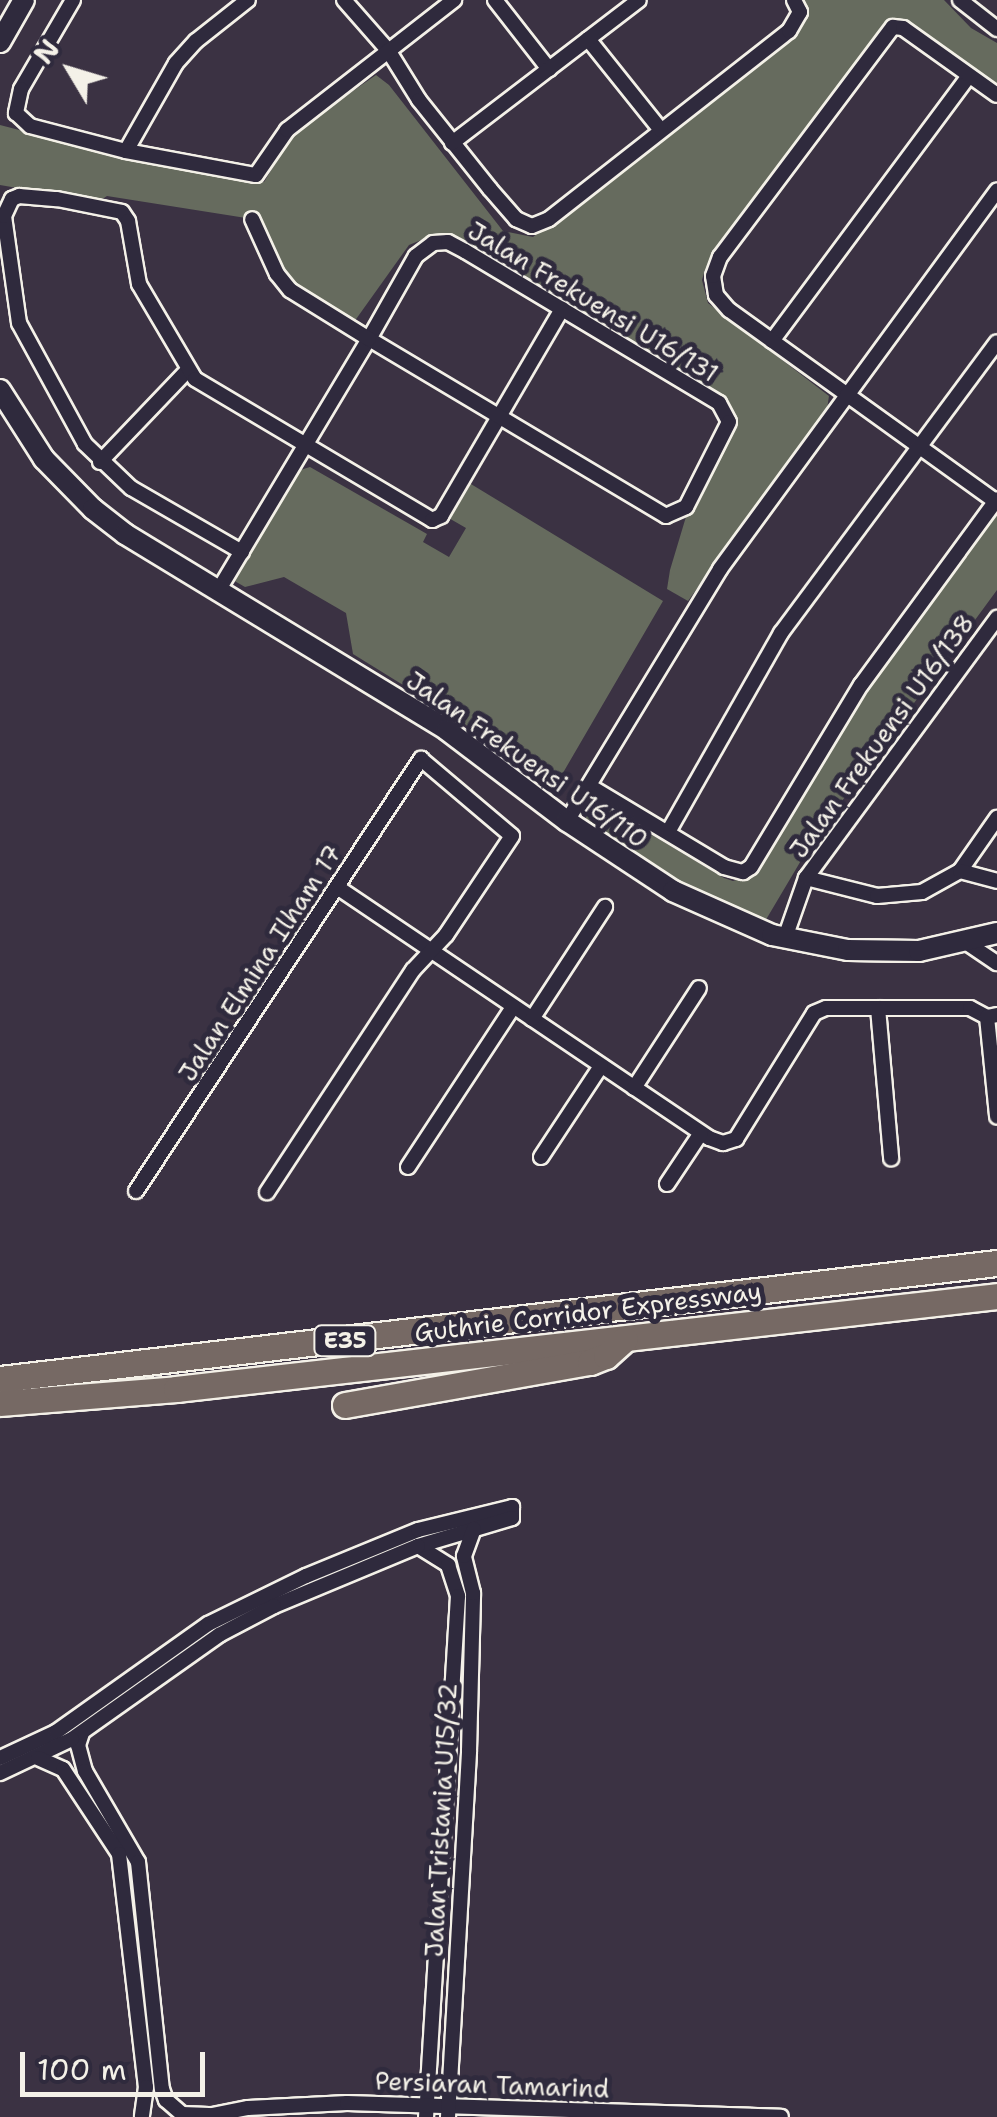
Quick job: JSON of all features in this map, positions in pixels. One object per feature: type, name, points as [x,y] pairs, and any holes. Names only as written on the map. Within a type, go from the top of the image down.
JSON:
[{"type":"highway","name":"Guthrie Corridor Expressway","points":[[0,1379],[997,1264]]},
{"type":"highway","name":"Guthrie Corridor Expressway","points":[[0,1403],[159,1391],[997,1296]]},
{"type":"highway","points":[[345,1405],[590,1362],[606,1356],[626,1338]]},
{"type":"street","points":[[0,42],[24,0]]},
{"type":"street","points":[[73,0],[21,89],[16,113],[30,126],[126,151],[256,176],[287,130],[454,0]]},
{"type":"street","points":[[126,151],[176,64],[196,40],[248,0]]},
{"type":"street","points":[[344,0],[388,50],[452,143],[516,220],[532,226],[549,219],[789,32],[800,12],[794,0]]},
{"type":"street","points":[[495,0],[549,69]]},
{"type":"street","points":[[452,143],[638,0]]},
{"type":"street","points":[[960,0],[997,29]]},
{"type":"street","points":[[590,786],[724,867],[743,872],[751,867],[855,693],[996,500],[772,341],[722,303],[714,286],[716,266],[893,26],[902,28],[997,96]]},
{"type":"street","points":[[588,39],[661,130]]},
{"type":"street","points":[[772,341],[969,76]]},
{"type":"street","points":[[567,821],[720,569],[997,190]]},
{"type":"street","points":[[242,552],[130,488],[84,444],[20,324],[4,216],[12,199],[58,199],[122,212],[128,221],[140,284],[187,371],[304,447],[435,520],[562,309]]},
{"type":"street","points":[[252,220],[282,283],[368,338]]},
{"type":"street","name":"Jalan Frekuensi U16/131","points":[[218,592],[416,256],[432,244],[454,245],[725,409],[727,430],[686,508],[666,516],[368,338]]},
{"type":"street","points":[[668,832],[781,634],[997,342]]},
{"type":"street","points":[[100,462],[187,371]]},
{"type":"street","name":"Jalan Frekuensi U16/110","points":[[0,390],[44,459],[92,509],[218,592],[446,730],[567,821],[690,900],[739,923],[785,938],[880,953],[967,943],[997,933]]},
{"type":"street","name":"Jalan Frekuensi U16/138","points":[[785,938],[806,878],[997,618]]},
{"type":"street","name":"Jalan Elmina Ilham 17","points":[[136,1191],[422,759],[512,836],[431,951]]},
{"type":"street","points":[[806,878],[877,896],[922,892],[960,870],[997,818]]},
{"type":"street","points":[[960,870],[997,882]]},
{"type":"street","points":[[337,887],[701,1133],[723,1143],[736,1139],[814,1013],[826,1008],[970,1008],[992,1016],[997,1116]]},
{"type":"street","points":[[532,1019],[605,907]]},
{"type":"street","points":[[967,943],[997,963]]},
{"type":"street","points":[[268,1192],[413,970],[431,951]]},
{"type":"street","points":[[634,1088],[699,988]]},
{"type":"street","points":[[408,1167],[513,1006]]},
{"type":"street","points":[[878,1008],[890,1158]]},
{"type":"street","points":[[542,1157],[601,1066]]},
{"type":"street","points":[[668,1184],[701,1133]]},
{"type":"street","points":[[0,1758],[56,1732],[208,1624],[293,1582],[418,1530],[512,1507],[512,1518],[418,1546],[310,1588],[219,1635],[82,1732],[38,1758],[0,1774]]},
{"type":"street","name":"Jalan Tristania U15/32","points":[[448,2111],[470,1698],[473,1593],[464,1556],[474,1530]]},
{"type":"street","name":"Jalan Tristania U15/32","points":[[418,1546],[438,1555],[455,1579],[426,2111]]},
{"type":"street","points":[[451,1699],[470,1698]]},
{"type":"street","points":[[82,1732],[78,1745],[85,1771],[138,1862],[162,2089],[166,2100],[182,2114],[206,2116]]},
{"type":"street","points":[[38,1758],[64,1769],[118,1854],[146,2087],[142,2117]]},
{"type":"street","name":"Persiaran Tamarind","points":[[206,2116],[288,2104],[426,2111],[781,2117]]},
{"type":"green space","points":[[800,0],[944,0],[971,28],[997,43],[997,88],[901,20],[886,20],[705,270],[702,280],[708,303],[829,396],[827,409],[688,601],[667,589],[670,570],[688,510],[728,436],[721,405],[445,239],[431,236],[409,245],[354,322],[290,293],[246,218],[107,196],[98,202],[0,185],[0,125],[135,160],[264,182],[295,131],[376,75],[389,85],[503,231],[533,237],[794,36],[800,24]]},
{"type":"green space","points":[[310,467],[427,534],[423,542],[449,557],[466,528],[440,513],[461,478],[663,601],[553,790],[458,719],[353,654],[346,613],[284,577],[245,587],[231,579],[297,471]]},
{"type":"green space","points":[[997,512],[997,590],[812,842],[764,923],[696,894],[587,825],[585,811],[595,801],[724,878],[733,881],[754,874],[864,694]]}]
